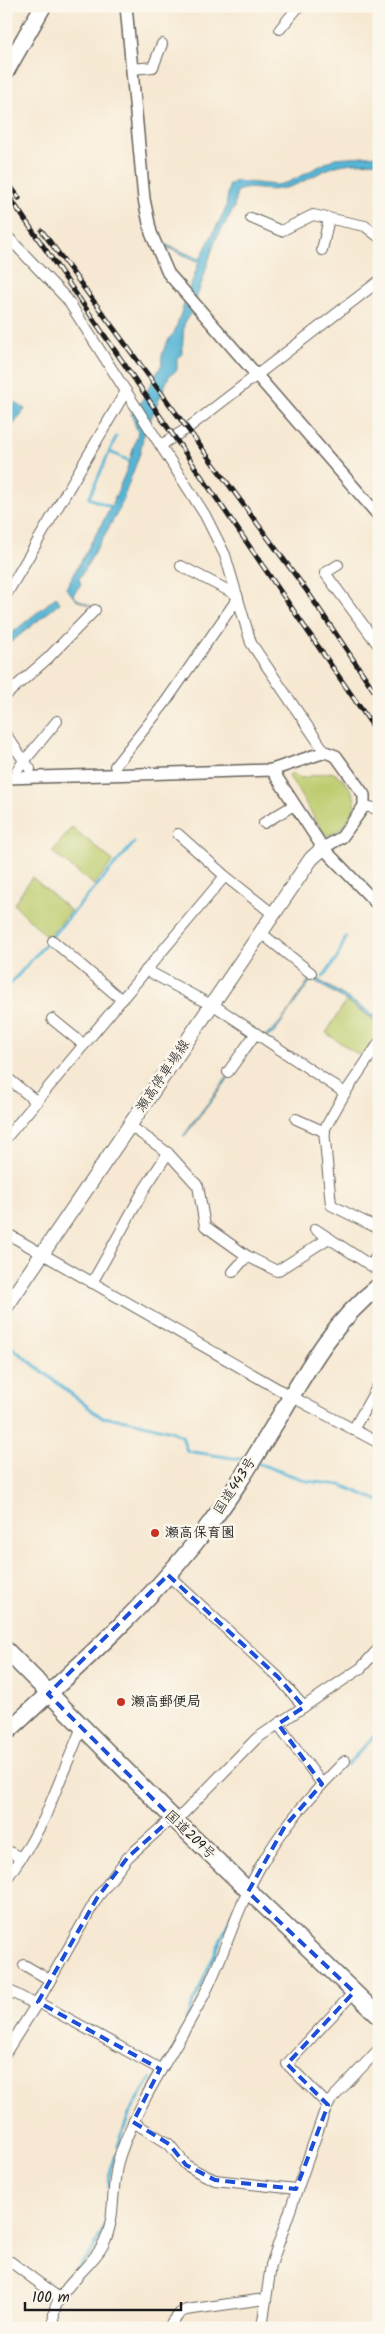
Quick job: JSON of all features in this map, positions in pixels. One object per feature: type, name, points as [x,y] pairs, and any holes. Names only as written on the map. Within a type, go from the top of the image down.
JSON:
[{"type":"highway","points":[[6,71],[43,6]]},
{"type":"highway","name":"国道443号","points":[[6,1733],[105,1640],[168,1575],[202,1534],[252,1461],[334,1330],[357,1303],[379,1286]]},
{"type":"highway","name":"国道209号","points":[[6,1650],[174,1820],[379,2016]]},
{"type":"main road","name":"瀬高停車場線","points":[[6,1307],[311,859],[324,848]]},
{"type":"street","points":[[126,6],[144,199],[150,233],[168,273],[379,516]]},
{"type":"street","points":[[280,29],[299,6]]},
{"type":"street","points":[[132,69],[153,67],[162,44]]},
{"type":"street","points":[[251,218],[282,231],[313,215],[365,226],[379,237]]},
{"type":"street","points":[[322,250],[329,218]]},
{"type":"street","points":[[6,235],[67,299],[206,515],[225,555],[252,643],[325,752],[336,756],[364,795],[364,806],[342,837],[324,848]]},
{"type":"street","points":[[161,445],[188,428],[379,281]]},
{"type":"street","points":[[6,595],[126,390]]},
{"type":"street","points":[[338,565],[326,573],[379,646]]},
{"type":"street","points":[[181,566],[238,597]]},
{"type":"street","points":[[115,766],[164,704],[238,597]]},
{"type":"street","points":[[6,695],[48,660],[95,610]]},
{"type":"street","points":[[6,735],[24,767],[57,721]]},
{"type":"street","points":[[6,778],[272,770],[325,752]]},
{"type":"street","points":[[272,770],[324,848],[379,906]]},
{"type":"street","points":[[264,823],[294,804]]},
{"type":"street","points":[[364,806],[379,809]]},
{"type":"street","points":[[178,834],[225,876],[274,914]]},
{"type":"street","points":[[6,1138],[225,876]]},
{"type":"street","points":[[261,933],[311,973]]},
{"type":"street","points":[[53,941],[122,1000]]},
{"type":"street","points":[[146,970],[212,1005],[345,1093]]},
{"type":"street","points":[[52,1019],[84,1046]]},
{"type":"street","points":[[228,1072],[256,1034]]},
{"type":"street","points":[[379,1043],[345,1093],[324,1132],[331,1205],[379,1230]]},
{"type":"street","points":[[6,1077],[36,1102]]},
{"type":"street","points":[[296,1119],[324,1132]]},
{"type":"street","points":[[130,1125],[168,1153],[198,1186],[205,1226],[247,1256],[277,1271],[329,1238]]},
{"type":"street","points":[[92,1283],[145,1188],[168,1153]]},
{"type":"street","points":[[315,1229],[375,1268],[379,1250]]},
{"type":"street","points":[[6,1233],[291,1396],[379,1443]]},
{"type":"street","points":[[233,1272],[247,1256]]},
{"type":"street","points":[[353,1430],[379,1384]]},
{"type":"street","points":[[168,1575],[278,1677],[304,1707]]},
{"type":"street","points":[[6,2052],[37,2004],[97,1898],[128,1857],[174,1820],[256,1739],[361,1668],[379,1648]]},
{"type":"street","points":[[278,1724],[322,1784]]},
{"type":"street","points":[[6,1880],[44,1819],[82,1727]]},
{"type":"street","points":[[56,2328],[52,2320],[53,2311],[59,2298],[98,2254],[105,2241],[112,2221],[115,2171],[133,2122],[160,2070],[206,1991],[260,1867],[286,1826],[345,1760]]},
{"type":"street","points":[[6,1850],[21,1858]]},
{"type":"street","points":[[24,1965],[50,1980]]},
{"type":"street","points":[[6,1989],[160,2070]]},
{"type":"street","points":[[328,2105],[287,2064],[354,1992]]},
{"type":"street","points":[[262,2328],[271,2265],[296,2189],[328,2105],[379,2049]]},
{"type":"street","points":[[133,2122],[169,2144],[186,2165],[215,2180],[296,2189]]},
{"type":"street","points":[[11,2262],[59,2298]]},
{"type":"street","points":[[168,2328],[180,2313],[186,2310],[265,2299]]},
{"type":"highlighted area","points":[[168,1575],[278,1677],[304,1707],[278,1724],[322,1784],[285,1826],[248,1892],[354,1992],[287,2064],[328,2105],[296,2189],[215,2180],[186,2165],[169,2144],[133,2122],[160,2069],[38,2002],[97,1898],[128,1857],[172,1818],[48,1694]]},
{"type":"green space","points":[[331,772],[348,785],[354,795],[355,804],[345,824],[337,831],[328,835],[323,832],[289,776],[291,773],[301,778]]},
{"type":"green space","points":[[72,827],[113,861],[94,885],[52,852]]},
{"type":"green space","points":[[32,877],[71,911],[48,938],[14,904]]},
{"type":"green space","points":[[346,1001],[379,1023],[379,1036],[363,1058],[326,1033]]},
{"type":"water","points":[[379,155],[379,162],[338,165],[287,187],[274,190],[242,189],[237,191],[234,208],[215,241],[193,309],[184,324],[182,354],[177,358],[177,370],[169,376],[143,437],[140,453],[119,510],[79,579],[81,584],[73,595],[93,607],[76,600],[66,588],[111,507],[127,469],[138,433],[131,413],[136,411],[162,364],[163,352],[174,333],[199,262],[164,246],[162,243],[200,259],[226,208],[229,185],[235,181],[277,185],[289,182],[335,158]]},
{"type":"water","points":[[15,402],[25,409],[6,435],[6,415]]},
{"type":"water","points":[[56,597],[60,603],[6,646],[6,638]]},
{"type":"water","points":[[311,977],[314,977],[379,1018],[379,1022],[312,979],[274,1033],[254,1045],[184,1137],[253,1043],[263,1038],[279,1023]]},
{"type":"waterway","points":[[111,507],[89,498],[116,437]]},
{"type":"waterway","points":[[110,452],[130,461]]},
{"type":"waterway","points":[[6,989],[134,843]]},
{"type":"waterway","points":[[323,977],[337,958],[346,937]]},
{"type":"waterway","points":[[6,1343],[101,1417],[127,1420],[171,1431],[182,1436],[187,1451],[246,1460]]},
{"type":"waterway","points":[[257,1463],[307,1481],[341,1485],[379,1501]]},
{"type":"waterway","points":[[347,1765],[379,1731]]},
{"type":"waterway","points":[[186,2019],[241,1894]]},
{"type":"waterway","points":[[118,2146],[129,2114],[151,2078]]},
{"type":"waterway","points":[[109,2188],[110,2169],[115,2155]]},
{"type":"waterway","points":[[76,2270],[91,2253],[105,2226]]},
{"type":"waterway","points":[[48,2328],[47,2313],[49,2303],[65,2283]]},
{"type":"railway","points":[[6,180],[19,198]]},
{"type":"railway","points":[[6,192],[379,735]]},
{"type":"railway","points":[[42,231],[307,591],[379,698]]},
{"type":"place","name":"瀬高保育園","points":[[155,1533]]},
{"type":"place","name":"瀬高郵便局","points":[[121,1702]]}]
